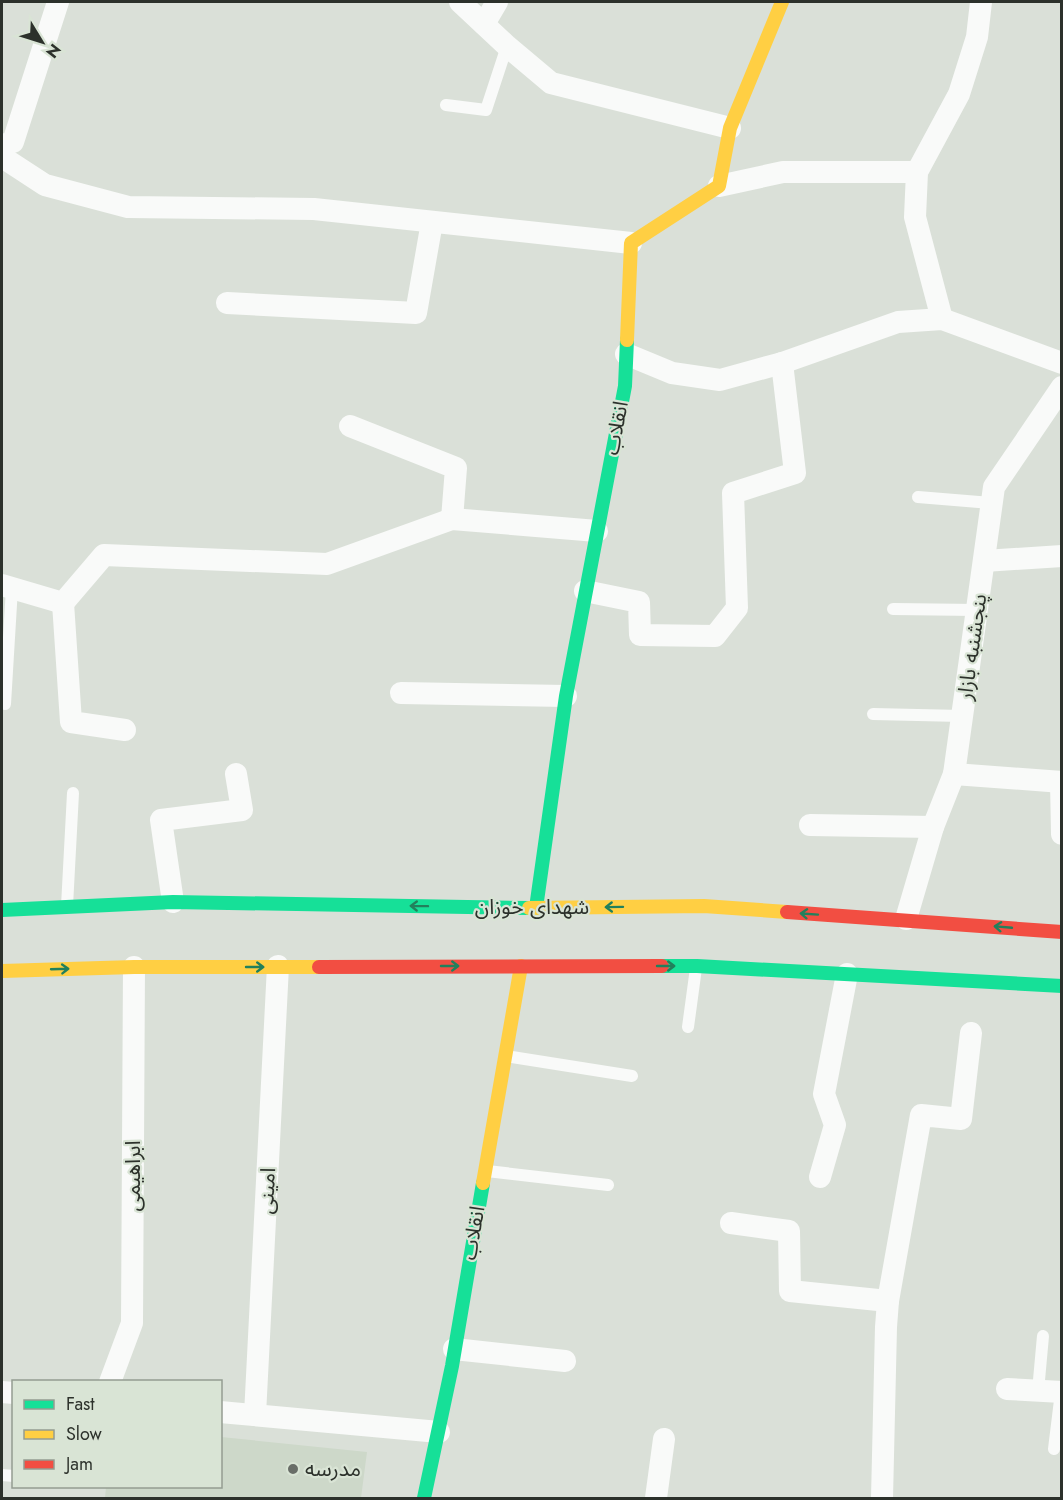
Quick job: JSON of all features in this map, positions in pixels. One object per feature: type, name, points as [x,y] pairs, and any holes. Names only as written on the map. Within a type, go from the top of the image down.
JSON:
[{"type":"street","points":[[2,145],[13,142],[58,2]]},
{"type":"street","points":[[460,2],[551,83],[730,129]]},
{"type":"street","points":[[484,24],[497,2]]},
{"type":"street","points":[[719,186],[730,129],[754,64],[782,2]]},
{"type":"street","points":[[942,319],[915,217],[917,172],[958,94],[977,37],[981,2]]},
{"type":"street","points":[[2,157],[45,185],[128,207],[314,209],[631,243],[719,186],[783,172],[917,172]]},
{"type":"street","points":[[227,303],[416,313],[432,222]]},
{"type":"street","name":"انقلاب","points":[[536,908],[566,696],[625,386],[631,243]]},
{"type":"street","points":[[626,354],[672,374],[720,380],[782,363],[898,322],[942,319],[1062,363]]},
{"type":"street","points":[[585,591],[639,602],[640,635],[716,636],[737,608],[733,493],[795,473],[782,363]]},
{"type":"street","name":"پنجشنبه بازار","points":[[906,919],[933,827],[954,774],[994,487],[1062,387]]},
{"type":"street","points":[[350,426],[456,468],[452,519]]},
{"type":"street","points":[[125,730],[71,722],[63,603],[104,555],[327,564],[452,519],[597,531]]},
{"type":"street","points":[[984,561],[1062,556]]},
{"type":"street","points":[[7,587],[63,603]]},
{"type":"street","points":[[401,693],[566,696]]},
{"type":"street","points":[[173,902],[161,820],[242,810],[237,774]]},
{"type":"street","points":[[954,774],[1061,782],[1062,834]]},
{"type":"street","points":[[810,825],[933,827]]},
{"type":"street","name":"شهدای خوزان","points":[[2,910],[173,902],[536,908],[704,906],[1062,932]]},
{"type":"street","points":[[2,970],[278,966],[697,966],[1062,986]]},
{"type":"street","name":"امینی","points":[[255,1415],[278,966]]},
{"type":"street","name":"انقلاب","points":[[424,1498],[440,1432],[503,1056],[521,966]]},
{"type":"street","name":"ابراهیمی","points":[[111,1380],[132,1323],[134,967]]},
{"type":"street","points":[[820,1177],[835,1125],[824,1094],[847,974]]},
{"type":"street","points":[[882,1498],[888,1301],[921,1115],[961,1119],[971,1033]]},
{"type":"street","points":[[731,1223],[789,1231],[790,1291],[888,1301]]},
{"type":"street","points":[[454,1349],[565,1361]]},
{"type":"street","points":[[1007,1389],[1061,1392]]},
{"type":"street","points":[[222,1412],[440,1432]]},
{"type":"street","points":[[656,1498],[663,1439]]},
{"type":"lane","points":[[446,105],[486,110],[507,46]]},
{"type":"lane","points":[[918,498],[991,503]]},
{"type":"lane","points":[[4,704],[7,587]]},
{"type":"lane","points":[[893,609],[977,610]]},
{"type":"lane","points":[[873,714],[962,716]]},
{"type":"lane","points":[[67,906],[73,793]]},
{"type":"lane","points":[[688,1026],[697,966]]},
{"type":"lane","points":[[503,1056],[632,1076]]},
{"type":"lane","points":[[484,1171],[608,1185]]},
{"type":"lane","points":[[1038,1391],[1043,1336]]},
{"type":"lane","points":[[1054,1449],[1061,1392]]},
{"type":"shaded area","name":"مدرسه","points":[[222,1437],[367,1452],[361,1498],[105,1498],[106,1488],[222,1488]]},
{"type":"traffic: fast","points":[[536,908],[566,696],[625,386],[627,340]]},
{"type":"traffic: fast","points":[[2,910],[173,902],[529,908]]},
{"type":"traffic: fast","points":[[662,966],[1062,986]]},
{"type":"traffic: fast","points":[[424,1498],[452,1366],[483,1183]]},
{"type":"traffic: slow","points":[[627,340],[631,243],[719,186],[730,128],[782,2]]},
{"type":"traffic: slow","points":[[529,908],[704,906],[787,912]]},
{"type":"traffic: slow","points":[[483,1183],[521,966]]},
{"type":"traffic: slow","points":[[2,971],[134,967],[319,967]]},
{"type":"traffic: jam","points":[[787,912],[1062,932]]},
{"type":"traffic: jam","points":[[319,967],[662,966]]},
{"type":"place","name":"مدرسه","points":[[293,1469]]}]
